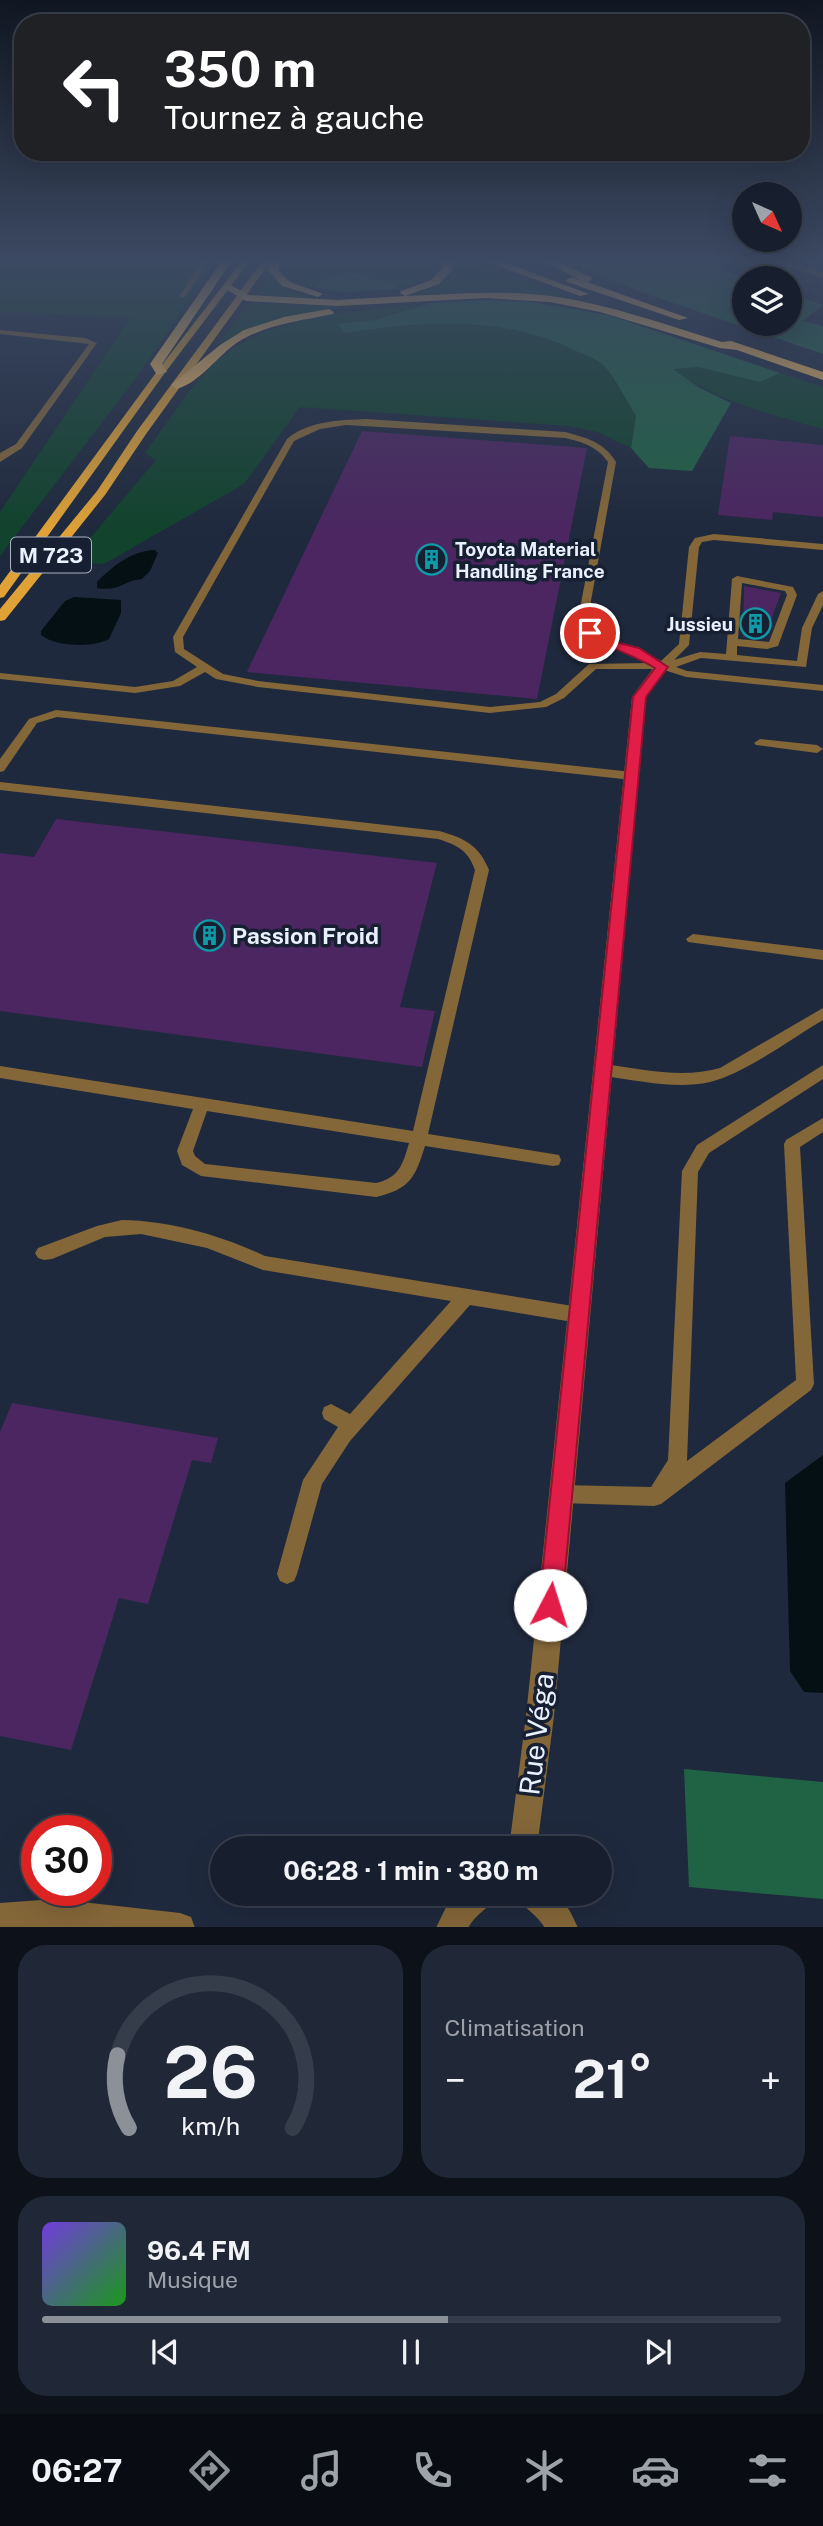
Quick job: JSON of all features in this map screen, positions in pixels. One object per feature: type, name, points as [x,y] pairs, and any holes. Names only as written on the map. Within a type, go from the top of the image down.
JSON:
[{"type":"highway","points":[[161,372],[156,364],[164,352]]},
{"type":"highway","points":[[177,385],[192,378],[222,352]]},
{"type":"highway","points":[[752,352],[823,376]]},
{"type":"highway","points":[[783,352],[823,365]]},
{"type":"main road","name":"M 723","points":[[0,594],[177,352]]},
{"type":"main road","name":"M 723","points":[[0,617],[102,493],[141,433],[201,352]]},
{"type":"street","name":"Rue Véga","points":[[525,1836],[540,1716],[639,697],[663,667]]},
{"type":"street","points":[[452,1927],[466,1906]]},
{"type":"street","points":[[548,1906],[563,1927]]},
{"type":"street","points":[[0,1918],[55,1914],[180,1927]]},
{"type":"lane","points":[[0,460],[5,453],[19,446],[87,352]]},
{"type":"lane","points":[[823,594],[807,628],[802,665],[699,655],[663,667],[593,666],[560,696],[542,705],[490,710],[258,684],[219,677],[179,650],[178,637],[291,439],[307,429],[338,422],[565,435],[584,439],[606,450],[612,462],[582,624],[604,642],[634,650],[663,667],[695,676],[823,688]]},
{"type":"lane","points":[[663,667],[684,645],[694,547],[698,540],[714,537],[823,547]]},
{"type":"lane","points":[[731,658],[732,642],[737,579],[789,589],[792,595],[774,644],[767,646],[732,642]]},
{"type":"lane","points":[[0,676],[135,690],[176,684],[203,668]]},
{"type":"lane","points":[[0,768],[33,721],[56,713],[632,776]]},
{"type":"lane","points":[[760,743],[817,749]]},
{"type":"lane","points":[[0,786],[439,835],[465,843],[476,852],[482,870],[419,1139],[406,1178],[394,1187],[376,1190],[201,1170],[188,1160],[185,1151],[202,1104]]},
{"type":"lane","points":[[693,939],[823,955]]},
{"type":"lane","points":[[603,1070],[691,1079],[709,1078],[725,1072],[823,1013]]},
{"type":"lane","points":[[654,1497],[677,1462],[690,1171],[703,1149],[823,1071]]},
{"type":"lane","points":[[0,1072],[553,1160]]},
{"type":"lane","points":[[561,1494],[654,1497],[805,1384],[792,1144],[823,1124]]},
{"type":"lane","points":[[44,1253],[106,1230],[130,1226],[223,1246],[263,1263],[579,1315]]},
{"type":"lane","points":[[287,1574],[313,1480],[352,1426],[467,1296]]},
{"type":"lane","points":[[331,1413],[352,1426]]},
{"type":"green space","points":[[108,352],[154,352],[0,556],[0,512]]},
{"type":"green space","points":[[230,352],[578,352],[604,366],[636,416],[631,448],[598,432],[569,426],[300,407],[244,484],[104,564],[70,562],[156,460],[145,453],[191,390]]},
{"type":"green space","points":[[579,352],[718,352],[780,373],[760,382],[698,367],[673,369],[700,388],[731,403],[692,471],[649,468],[631,448],[636,416],[609,372],[591,357]]},
{"type":"green space","points":[[698,367],[760,382],[780,373],[823,387],[823,429],[727,399],[672,369]]},
{"type":"green space","points":[[684,1769],[823,1782],[823,1899],[689,1887]]},
{"type":"shaded area","points":[[155,550],[158,553],[150,571],[142,579],[111,589],[97,588],[97,582],[123,560],[138,553]]},
{"type":"shaded area","points":[[74,597],[121,600],[121,613],[109,639],[93,644],[74,645],[56,642],[41,635],[41,631],[65,601]]},
{"type":"shaded area","points":[[823,1455],[823,1693],[804,1692],[790,1671],[785,1483]]},
{"type":"building","name":"Toyota Material Handling France","points":[[362,431],[587,448],[537,699],[247,672]]},
{"type":"building","points":[[730,436],[823,445],[823,517],[773,512],[772,520],[718,515]]},
{"type":"building","name":"Jussieu","points":[[744,586],[781,593],[764,639],[743,637]]},
{"type":"building","name":"Passion Froid","points":[[56,819],[437,863],[400,1007],[435,1011],[422,1067],[0,1011],[0,853],[34,857]]},
{"type":"building","points":[[12,1403],[218,1438],[211,1463],[192,1460],[148,1604],[119,1598],[71,1750],[0,1736],[0,1432]]},
{"type":"place","name":"Toyota Material Handling France","points":[[432,560]]},
{"type":"place","name":"Jussieu","points":[[756,624]]},
{"type":"place","name":"Passion Froid","points":[[209,935]]},
{"type":"route","points":[[550,1605],[639,697],[662,667],[634,650],[604,642],[590,633]]}]
